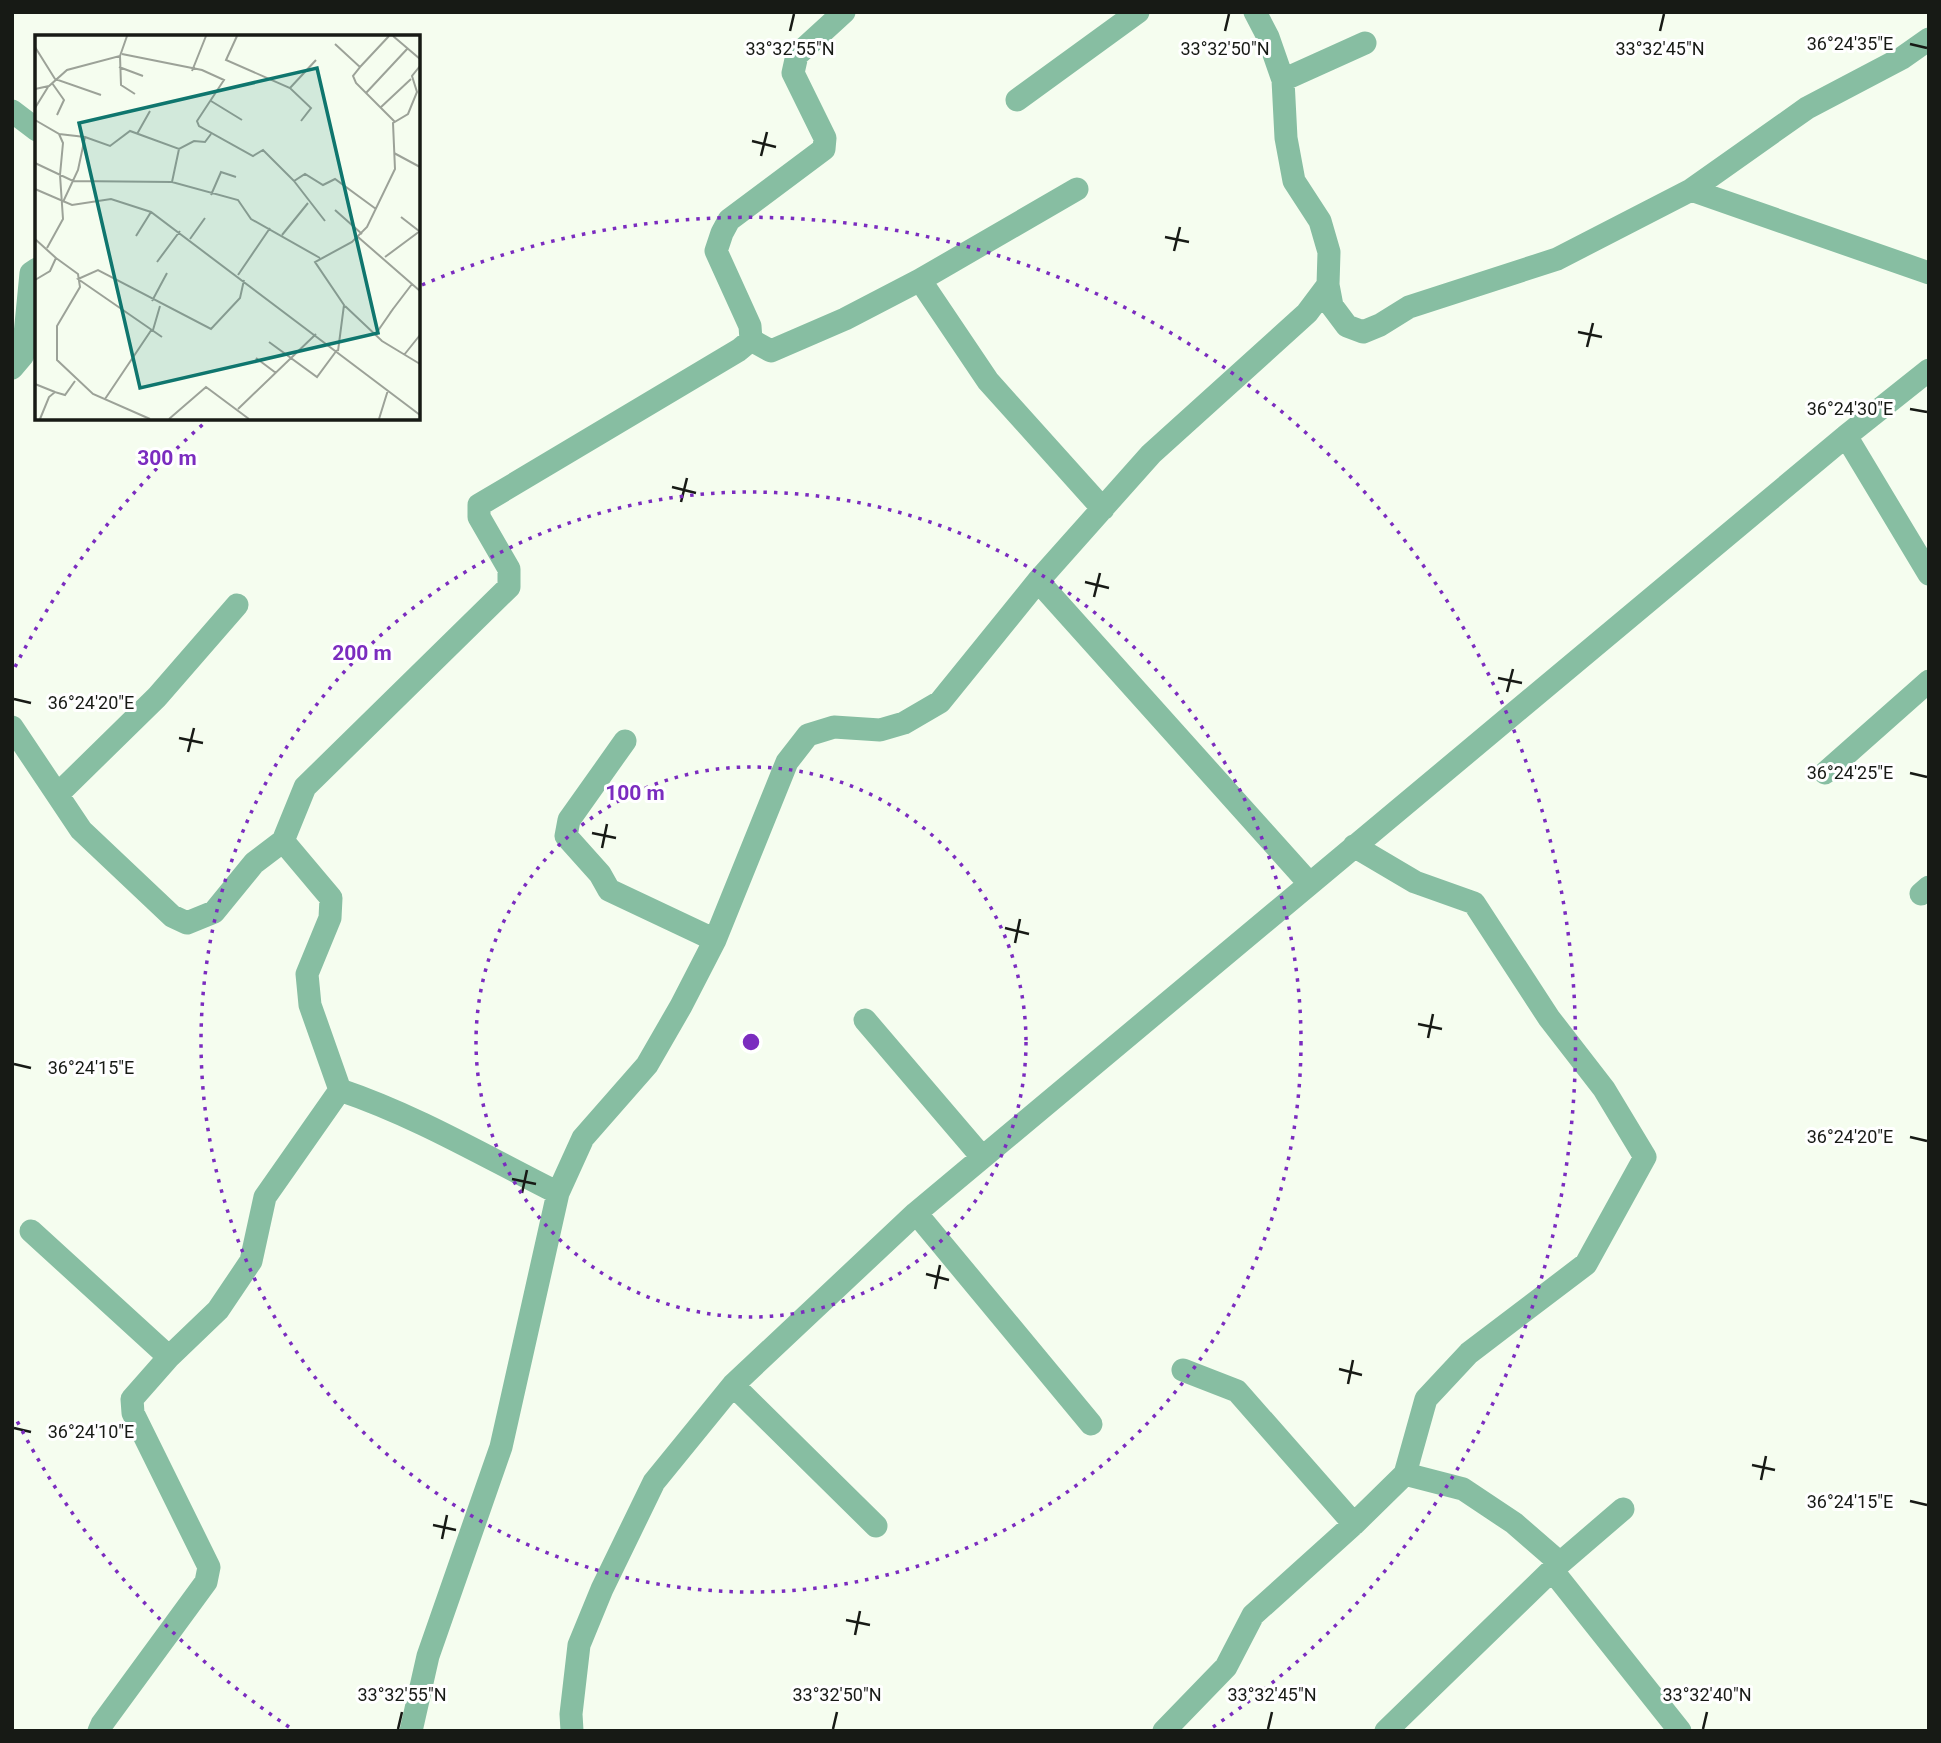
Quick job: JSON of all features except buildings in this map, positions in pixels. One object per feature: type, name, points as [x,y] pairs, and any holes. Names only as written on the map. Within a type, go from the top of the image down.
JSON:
[{"type":"street","points":[[751,340],[750,326],[716,251],[729,220],[824,149],[825,138],[793,73],[797,55],[844,12]]},
{"type":"street","points":[[1017,100],[1138,12]]},
{"type":"street","points":[[1255,12],[1268,37],[1283,80],[1286,138],[1294,181],[1320,221],[1329,252],[1328,285],[1332,306],[1347,326],[1363,332],[1409,307],[1557,259],[1692,190],[1807,108],[1902,58],[1929,39]]},
{"type":"street","points":[[1283,80],[1365,43]]},
{"type":"street","points":[[12,111],[35,128]]},
{"type":"street","points":[[751,340],[771,351],[845,319],[920,280],[1077,189]]},
{"type":"street","points":[[1692,190],[1929,273]]},
{"type":"street","points":[[12,368],[23,355],[32,274],[35,271]]},
{"type":"street","points":[[920,280],[988,381],[1103,509]]},
{"type":"street","points":[[411,1731],[428,1656],[501,1447],[558,1193],[583,1138],[647,1065],[715,940],[787,762],[808,735],[834,727],[880,730],[904,723],[940,702],[1038,581],[1151,454],[1307,313],[1328,285]]},
{"type":"street","points":[[12,727],[81,830],[172,916],[187,923],[214,912],[254,863],[283,841],[305,787],[509,587],[509,569],[479,517],[479,505],[739,350],[751,340]]},
{"type":"street","points":[[572,1731],[571,1714],[579,1645],[602,1589],[654,1482],[733,1385],[916,1213],[1846,436],[1929,370]]},
{"type":"street","points":[[1846,436],[1929,574]]},
{"type":"street","points":[[1038,581],[1310,883]]},
{"type":"street","points":[[58,794],[156,696],[237,605]]},
{"type":"street","points":[[1825,773],[1929,681]]},
{"type":"street","points":[[625,741],[569,820],[566,836],[600,874],[609,890],[715,940]]},
{"type":"street","points":[[283,841],[331,898],[330,918],[307,974],[310,1005],[340,1090]]},
{"type":"street","points":[[1164,1731],[1226,1667],[1253,1615],[1405,1474],[1426,1399],[1469,1353],[1586,1264],[1645,1157],[1604,1089],[1549,1018],[1474,903],[1415,882],[1354,846]]},
{"type":"street","points":[[865,1020],[982,1157]]},
{"type":"street","points":[[340,1090],[420,1122],[558,1193]]},
{"type":"street","points":[[106,1729],[206,1582],[209,1567],[133,1413],[132,1399],[169,1357],[218,1310],[251,1261],[265,1198],[340,1090]]},
{"type":"street","points":[[916,1213],[1091,1424]]},
{"type":"street","points":[[31,1231],[169,1357]]},
{"type":"street","points":[[1183,1370],[1237,1391],[1354,1524]]},
{"type":"street","points":[[733,1385],[876,1526]]},
{"type":"street","points":[[1405,1474],[1463,1489],[1514,1523],[1556,1567],[1680,1731]]},
{"type":"street","points":[[1386,1731],[1556,1567],[1623,1509]]}]
